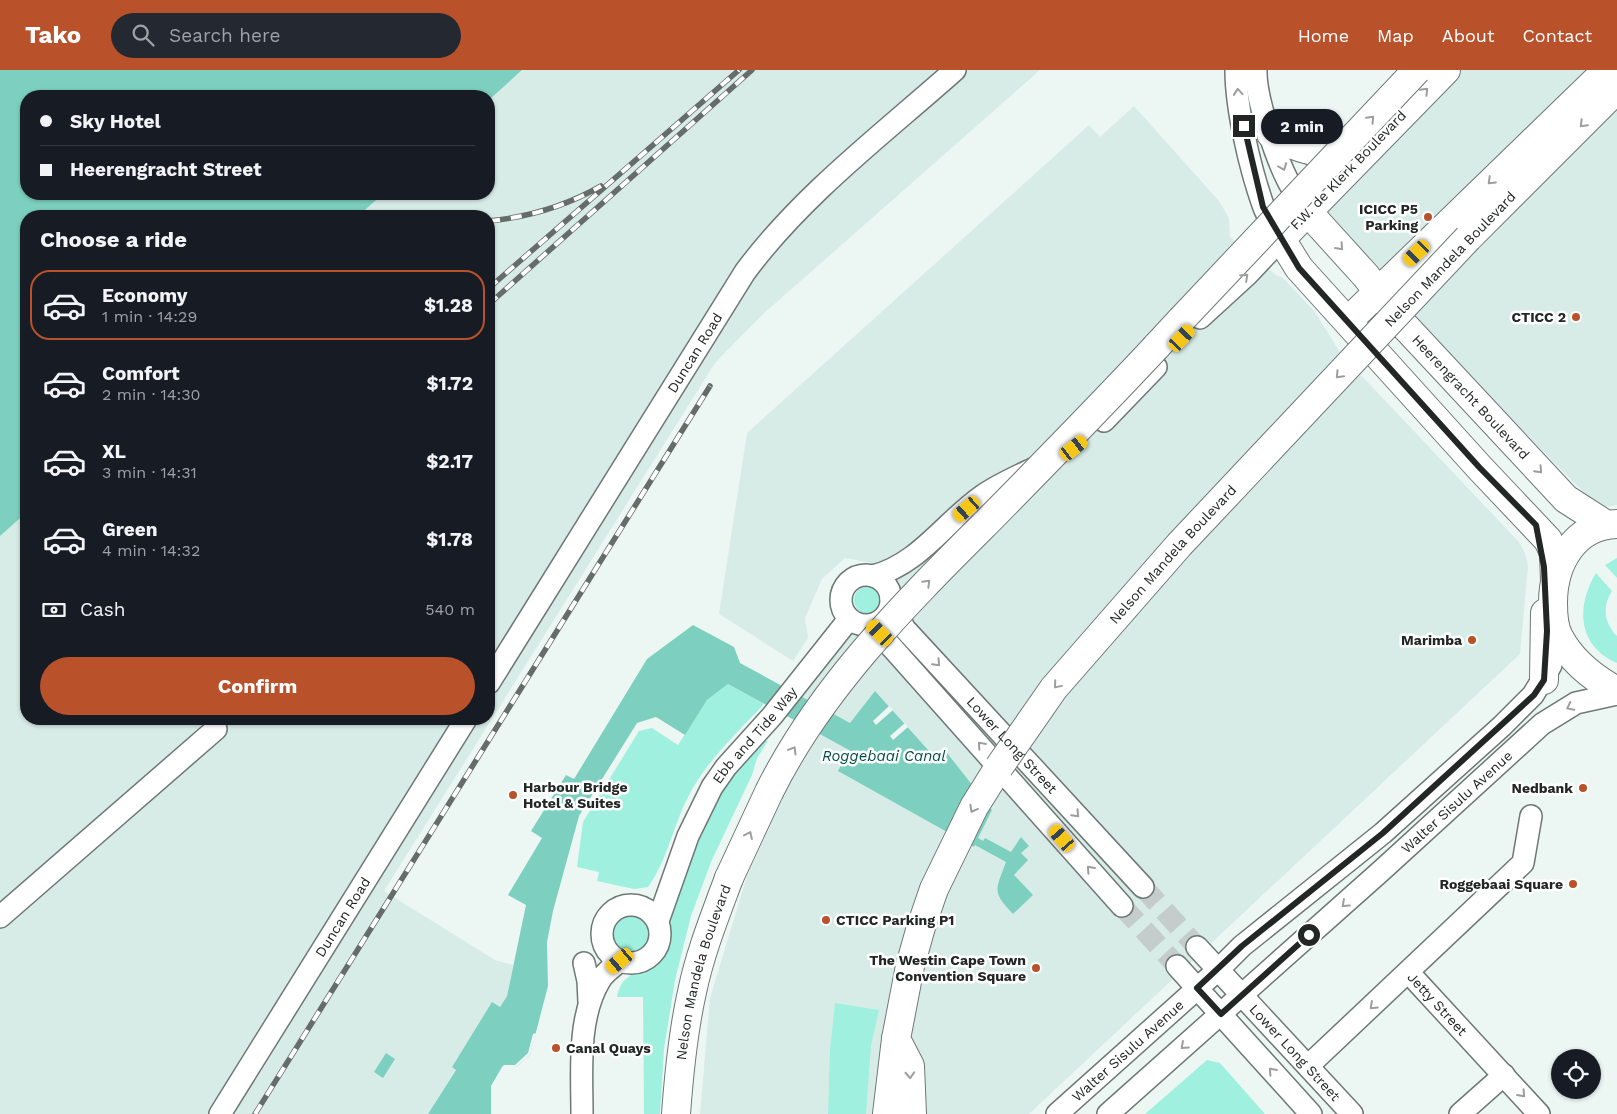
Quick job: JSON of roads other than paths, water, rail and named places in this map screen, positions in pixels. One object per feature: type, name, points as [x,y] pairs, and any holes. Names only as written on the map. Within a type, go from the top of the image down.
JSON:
[{"type":"main road","name":"Nelson Mandela Boulevard","points":[[676,1114],[680,1069],[691,993],[702,951],[729,878],[776,778],[827,698],[855,662],[908,602],[1067,441],[1417,70]]},
{"type":"main road","name":"F.W. de Klerk Boulevard","points":[[1281,239],[1446,70]]},
{"type":"main road","points":[[1348,321],[1607,70]]},
{"type":"main road","name":"Nelson Mandela Boulevard","points":[[887,1114],[897,1034],[921,927],[953,848],[974,807],[1024,728],[1054,688],[1193,530],[1468,238],[1617,89]]},
{"type":"main road","points":[[1271,134],[1285,142],[1313,152],[1333,155],[1365,152]]},
{"type":"main road","name":"Heerengracht Boulevard","points":[[1307,211],[1366,276],[1401,322],[1571,504],[1611,524]]},
{"type":"main road","points":[[1281,239],[1299,268],[1479,467],[1536,525],[1548,540],[1554,553],[1553,608],[1558,636],[1578,663],[1589,674],[1617,693]]},
{"type":"main road","points":[[1554,581],[1558,568],[1570,547],[1579,537],[1611,524]]},
{"type":"main road","points":[[1536,525],[1544,567],[1547,631],[1544,680]]},
{"type":"main road","points":[[897,1034],[910,1066],[912,1114]]},
{"type":"street","name":"Duncan Road","points":[[495,673],[739,280],[766,242],[793,214],[954,70]]},
{"type":"street","points":[[1236,70],[1238,98],[1254,176],[1263,207],[1281,239]]},
{"type":"street","points":[[1256,70],[1258,94],[1271,134],[1289,182],[1307,211]]},
{"type":"street","name":"F.W. de Klerk Boulevard","points":[[873,576],[886,572],[911,558],[981,497],[1010,479],[1064,456],[1084,440],[1129,396],[1208,309],[1247,275],[1281,239]]},
{"type":"street","name":"F.W. de Klerk Boulevard","points":[[890,595],[911,558]]},
{"type":"street","points":[[858,576],[873,576],[885,583],[890,595],[886,615],[872,624],[860,625],[849,619],[844,613],[841,599],[845,586],[858,576]]},
{"type":"street","name":"Lower Long Street","points":[[890,595],[904,628],[1143,887]]},
{"type":"street","name":"Ebb and Tide Way","points":[[658,921],[679,861],[712,787],[726,767],[796,687],[849,619]]},
{"type":"street","name":"Lower Long Street","points":[[872,624],[1122,906]]},
{"type":"street","name":"Walter Sisulu Avenue","points":[[1057,1114],[1219,969],[1242,946],[1383,833],[1522,708],[1544,680],[1556,654],[1558,636]]},
{"type":"street","name":"Walter Sisulu Avenue","points":[[1108,1114],[1553,716],[1576,703],[1617,693]]},
{"type":"street","name":"Duncan Road","points":[[220,1114],[462,725]]},
{"type":"street","points":[[0,917],[216,729]]},
{"type":"street","points":[[1409,973],[1523,864],[1531,816]]},
{"type":"street","name":"Ebb and Tide Way","points":[[636,905],[660,892],[679,861]]},
{"type":"street","points":[[584,962],[617,960],[639,962],[648,958],[660,941],[658,921],[652,914],[636,905],[618,908],[611,913],[602,929],[602,938],[606,948],[617,960]]},
{"type":"street","points":[[584,962],[596,951],[602,938]]},
{"type":"street","name":"Lower Long Street","points":[[1198,947],[1352,1114]]},
{"type":"street","points":[[582,1114],[581,1043],[588,1012],[599,981],[617,960]]},
{"type":"street","points":[[584,962],[589,990],[588,1012]]},
{"type":"street","points":[[1177,966],[1311,1114]]},
{"type":"street","name":"Jetty Street","points":[[1308,1066],[1409,973],[1539,1114]]},
{"type":"street","points":[[1460,1114],[1504,1075]]},
{"type":"water","points":[[0,70],[522,70],[495,95],[495,90],[20,90],[20,200],[376,200],[365,210],[20,210],[20,518],[0,536]]},
{"type":"water","name":"Roggebaai Canal","points":[[693,625],[734,647],[740,663],[850,723],[875,691],[938,761],[947,753],[992,810],[978,838],[983,841],[985,838],[1011,852],[1021,837],[1029,846],[1021,853],[1028,860],[1014,875],[1033,895],[1013,914],[1001,900],[997,890],[1006,862],[975,845],[974,847],[838,771],[849,750],[728,684],[707,700],[685,735],[656,717],[637,723],[579,816],[553,911],[547,942],[548,986],[530,1055],[516,1067],[502,1067],[491,1086],[491,1114],[428,1114],[456,1070],[452,1067],[492,1002],[500,1007],[507,996],[526,905],[508,895],[542,838],[531,831],[566,775],[574,779],[647,659]]},
{"type":"water","points":[[386,1053],[395,1059],[383,1078],[374,1072]]},
{"type":"tunnel","points":[[1143,887],[1197,947]]},
{"type":"tunnel","points":[[1122,906],[1177,966]]},
{"type":"railway","points":[[495,283],[739,70]]},
{"type":"railway","points":[[495,299],[752,70]]},
{"type":"railway","points":[[495,220],[547,210],[601,186]]},
{"type":"railway","points":[[255,1114],[710,386]]},
{"type":"place","name":"ICICC P5 Parking","points":[[1428,217]]},
{"type":"place","name":"CTICC 2","points":[[1576,317]]},
{"type":"place","name":"Marimba","points":[[1472,640]]},
{"type":"place","name":"Nedbank","points":[[1583,788]]},
{"type":"place","name":"Harbour Bridge Hotel & Suites","points":[[513,795]]},
{"type":"place","name":"Roggebaai Square","points":[[1573,884]]},
{"type":"place","name":"CTICC Parking P1","points":[[826,920]]},
{"type":"place","name":"The Westin Cape Town Convention Square","points":[[1036,968]]},
{"type":"place","name":"Canal Quays","points":[[556,1048]]}]
